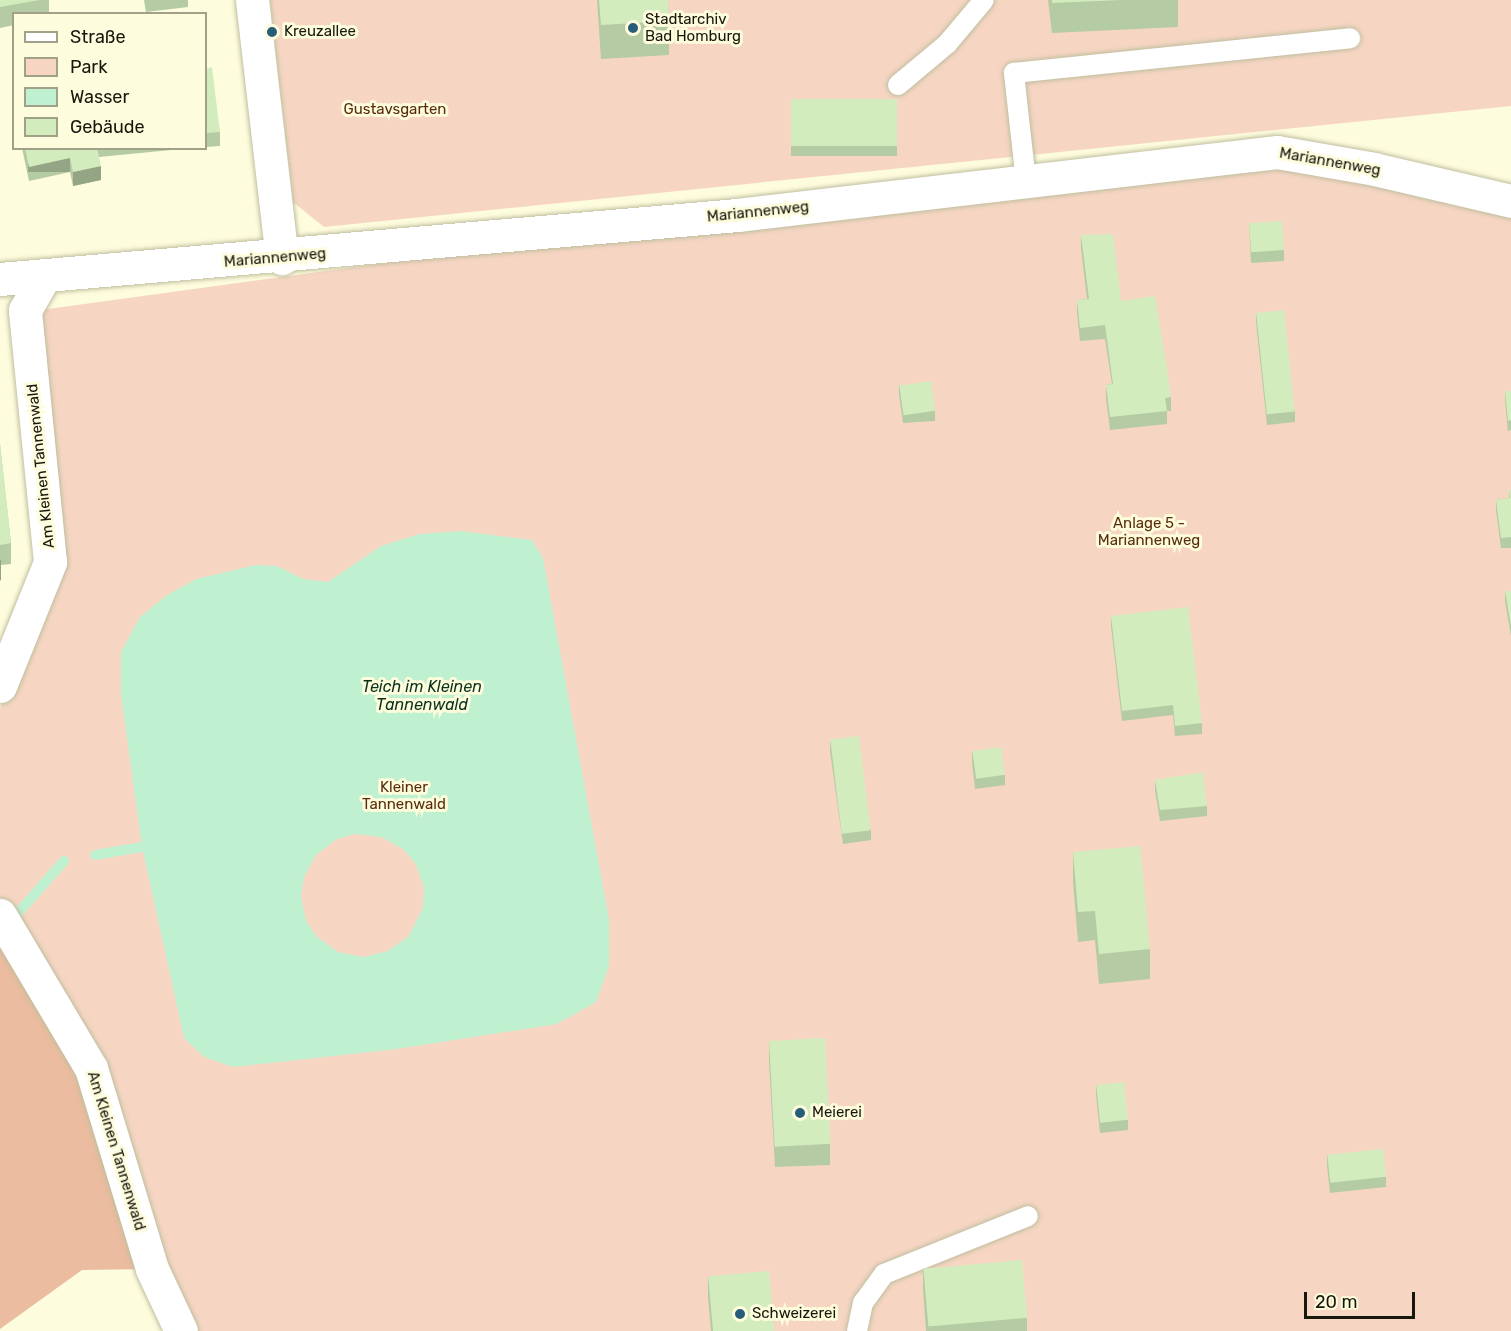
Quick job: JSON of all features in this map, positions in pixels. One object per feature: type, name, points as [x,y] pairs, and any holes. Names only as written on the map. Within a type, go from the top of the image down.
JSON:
[{"type":"street","points":[[252,0],[282,258]]},
{"type":"street","name":"Mariannenweg","points":[[0,279],[282,258],[725,216],[1277,152],[1511,201]]},
{"type":"street","name":"Am Kleinen Tannenwald","points":[[0,686],[50,562],[25,310],[44,277]]},
{"type":"street","name":"Am Kleinen Tannenwald","points":[[0,915],[91,1068],[152,1269],[181,1331]]},
{"type":"lane","points":[[898,85],[947,44],[984,0]]},
{"type":"lane","points":[[1026,182],[1014,73],[1350,38]]},
{"type":"lane","points":[[857,1331],[863,1303],[884,1274],[1028,1216]]},
{"type":"green space","name":"Gustavsgarten","points":[[270,0],[1511,0],[1511,106],[324,227],[293,202]]},
{"type":"green space","points":[[1277,152],[1511,201],[1511,1331],[185,1331],[0,905],[0,708],[61,565],[33,311],[737,215]]},
{"type":"shaded area","points":[[0,926],[91,1068],[152,1269],[82,1270],[0,1329]]},
{"type":"water","name":"Teich im Kleinen Tannenwald","points":[[460,531],[532,540],[543,558],[609,920],[609,966],[596,1002],[557,1024],[397,1049],[233,1067],[204,1057],[184,1038],[142,847],[121,694],[121,652],[140,617],[166,596],[196,579],[256,565],[277,566],[303,579],[328,582],[381,546],[420,534]],"holes":[[[355,834],[381,837],[403,849],[416,864],[424,888],[423,908],[409,936],[388,951],[363,957],[338,952],[317,937],[306,921],[301,896],[304,877],[316,855],[337,839]]]},
{"type":"building","points":[[0,0],[40,0],[0,7]]},
{"type":"building","points":[[599,0],[668,0],[669,21],[601,25]]},
{"type":"building","points":[[1052,0],[1121,0],[1052,3]]},
{"type":"building","points":[[212,67],[220,132],[207,133],[207,69]]},
{"type":"building","points":[[791,99],[897,99],[897,146],[791,146]]},
{"type":"building","points":[[25,150],[97,150],[101,166],[73,172],[70,158],[29,167]]},
{"type":"building","points":[[1282,221],[1284,250],[1251,252],[1249,223]]},
{"type":"building","points":[[1113,234],[1121,301],[1155,296],[1171,397],[1165,398],[1167,411],[1110,417],[1106,385],[1113,384],[1105,325],[1080,328],[1077,300],[1089,299],[1081,235]]},
{"type":"building","points":[[1284,310],[1295,411],[1267,414],[1256,313]]},
{"type":"building","points":[[931,381],[935,411],[903,415],[899,385]]},
{"type":"building","points":[[1505,391],[1511,391],[1511,420],[1508,421]]},
{"type":"building","points":[[0,444],[11,543],[0,545]]},
{"type":"building","points":[[1509,490],[1511,490],[1511,537],[1501,538],[1496,500],[1510,498]]},
{"type":"building","points":[[1505,591],[1511,591],[1511,626]]},
{"type":"building","points":[[1188,607],[1202,723],[1175,726],[1173,705],[1122,711],[1111,616]]},
{"type":"building","points":[[859,736],[871,830],[842,834],[830,740]]},
{"type":"building","points":[[1001,747],[1005,775],[976,779],[972,751]]},
{"type":"building","points":[[1203,772],[1207,806],[1160,810],[1155,780]]},
{"type":"building","points":[[1140,846],[1150,949],[1099,954],[1095,911],[1078,912],[1073,852]]},
{"type":"building","name":"Meierei","points":[[825,1038],[831,1144],[775,1147],[769,1041]]},
{"type":"building","points":[[1124,1082],[1128,1120],[1100,1123],[1096,1085]]},
{"type":"building","points":[[1383,1149],[1386,1177],[1330,1183],[1327,1155]]},
{"type":"building","points":[[1022,1260],[1027,1318],[928,1326],[923,1269]]},
{"type":"building","name":"Schweizerei","points":[[769,1271],[774,1331],[713,1331],[708,1276]]},
{"type":"waterway","points":[[95,855],[142,847]]},
{"type":"waterway","points":[[17,914],[64,861]]},
{"type":"place","name":"Stadtarchiv Bad Homburg","points":[[633,28]]},
{"type":"place","name":"Kreuzallee","points":[[272,32]]},
{"type":"place","name":"Meierei","points":[[800,1113]]},
{"type":"place","name":"Schweizerei","points":[[740,1314]]},
{"type":"park label","name":"Anlage 5 - Mariannenweg","points":[[1149,532]]},
{"type":"park label","name":"Kleiner Tannenwald","points":[[404,796]]}]
